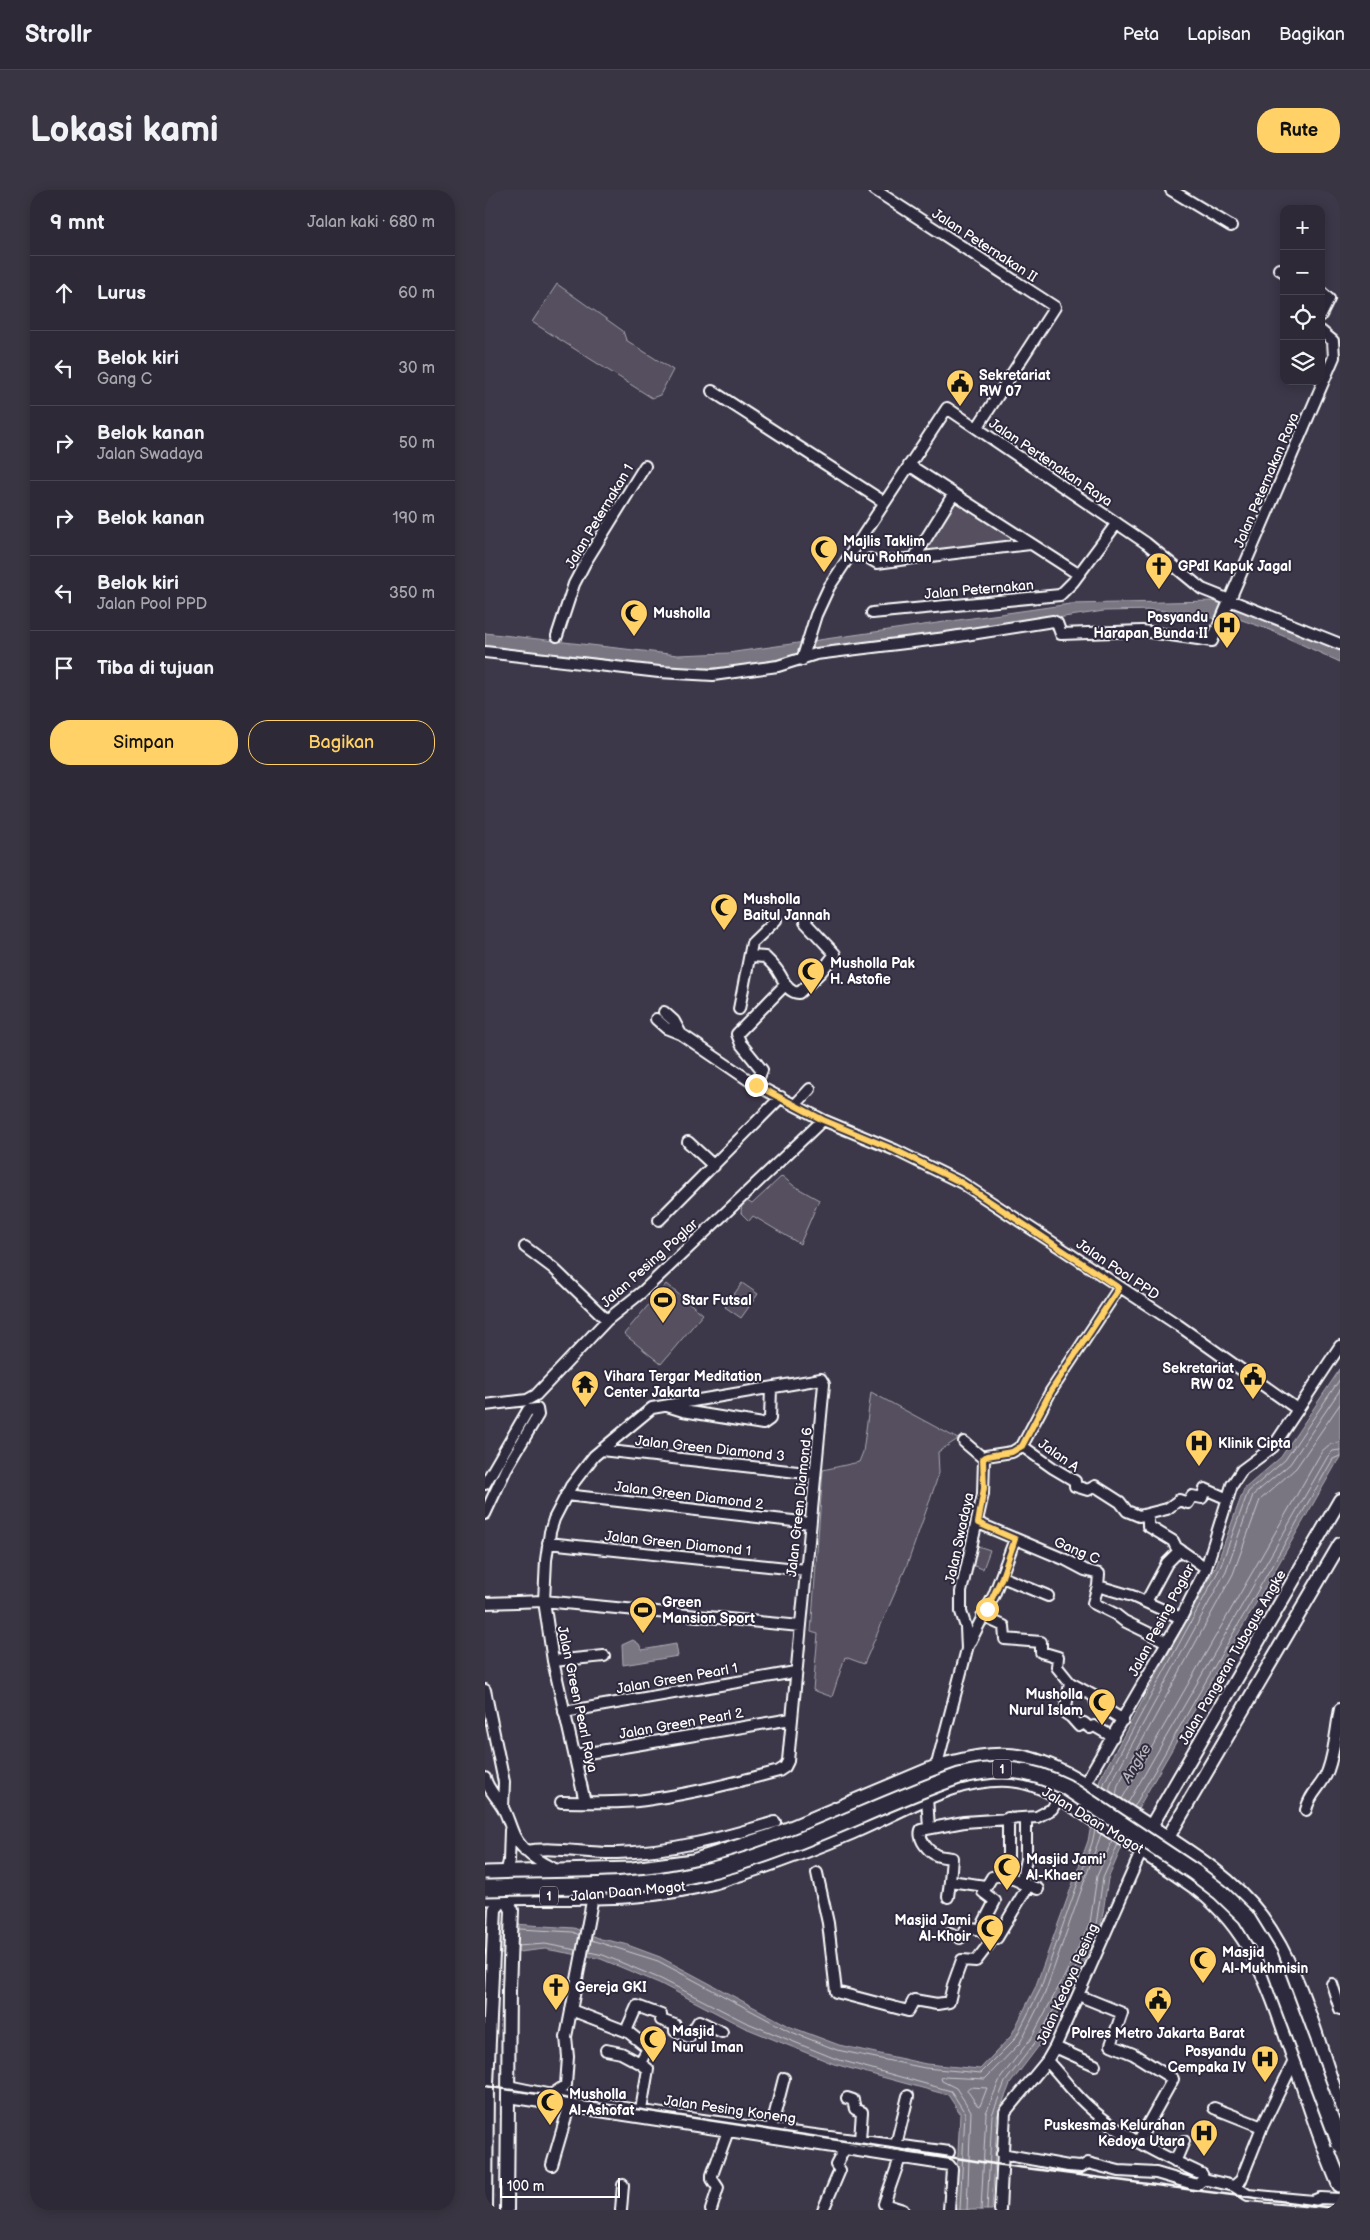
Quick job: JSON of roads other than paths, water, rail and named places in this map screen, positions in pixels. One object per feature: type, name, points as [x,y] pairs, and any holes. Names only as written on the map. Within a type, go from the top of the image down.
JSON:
[{"type":"highway","name":"Jalan Daan Mogot","points":[[485,1874],[633,1870],[693,1862],[771,1828],[936,1768],[988,1756],[1009,1756],[1038,1762],[1087,1787],[1167,1839],[1226,1882],[1259,1917],[1280,1950],[1294,1979],[1339,2102]]},
{"type":"highway","name":"Jalan Daan Mogot","points":[[485,1882],[636,1878],[700,1868],[770,1848],[942,1774],[971,1765],[994,1762],[1033,1766],[1068,1782],[1199,1868],[1245,1909],[1264,1935],[1278,1961],[1340,2127]]},
{"type":"highway","name":"Jalan Daan Mogot","points":[[485,1888],[636,1883],[698,1874],[773,1852],[959,1776],[991,1770],[1028,1772],[1045,1777],[1194,1872],[1220,1892],[1245,1917],[1270,1956],[1340,2144]]},
{"type":"highway","name":"Jalan Daan Mogot","points":[[485,1897],[500,1903],[523,1896],[593,1896],[678,1888],[699,1884],[787,1857],[927,1797],[973,1781],[993,1778],[1016,1779],[1059,1796],[1076,1807],[1217,1903],[1234,1921],[1250,1944],[1275,2002],[1340,2184]]},
{"type":"highway","points":[[693,1862],[689,1868],[689,1876],[699,1884]]},
{"type":"highway","points":[[674,1865],[683,1875],[682,1883],[678,1888]]},
{"type":"highway","points":[[506,1874],[514,1889],[523,1896]]},
{"type":"highway","points":[[1297,2065],[1323,2061]]},
{"type":"main road","name":"Jalan Pangeran Tubagus Angke","points":[[1145,1825],[1248,1658],[1340,1500]]},
{"type":"main road","points":[[1143,1851],[1167,1839],[1340,1544]]},
{"type":"main road","points":[[1248,1658],[1255,1667],[1266,1669]]},
{"type":"main road","points":[[486,2210],[486,2089],[490,1960],[506,1874]]},
{"type":"main road","points":[[500,1903],[512,1910],[507,2210]]},
{"type":"main road","points":[[486,2089],[508,2091]]},
{"type":"street","name":"Jalan Peternakan II","points":[[875,190],[1055,307]]},
{"type":"street","points":[[1171,190],[1231,226]]},
{"type":"street","points":[[1325,296],[1329,299],[1325,307]]},
{"type":"street","name":"Jalan Pertenakan Raya","points":[[1055,307],[977,428],[1146,543],[1196,585],[1227,602],[1340,644]]},
{"type":"street","name":"Jalan Peternakan Raya","points":[[803,656],[946,638],[1053,621],[1057,623],[1061,634],[1143,631],[1212,641],[1227,602],[1334,357],[1333,342],[1325,335]]},
{"type":"street","points":[[712,391],[884,502]]},
{"type":"street","points":[[485,652],[643,670],[713,675],[778,666],[803,656],[820,603],[947,408],[977,428]]},
{"type":"street","points":[[909,465],[1078,574]]},
{"type":"street","name":"Jalan Peternakan 1","points":[[557,636],[574,584],[586,561],[645,466]]},
{"type":"street","points":[[914,558],[953,495]]},
{"type":"street","name":"Jalan Peternakan","points":[[872,613],[1060,595],[1117,523]]},
{"type":"street","points":[[870,559],[877,563],[1029,544]]},
{"type":"street","points":[[739,1010],[752,943],[776,920]]},
{"type":"street","points":[[751,956],[765,957],[779,971],[785,986],[793,992],[799,993],[835,956],[834,952],[805,922]]},
{"type":"street","points":[[756,1085],[762,1070],[741,1044],[737,1034],[785,986]]},
{"type":"street","name":"Jalan Pool PPD","points":[[664,1012],[674,1021],[681,1034]]},
{"type":"street","name":"Jalan Pool PPD","points":[[656,1019],[666,1028],[681,1034],[756,1085],[823,1120],[895,1150],[962,1183],[1178,1325],[1297,1409]]},
{"type":"street","points":[[795,1104],[810,1089]]},
{"type":"street","points":[[659,1220],[781,1098]]},
{"type":"street","name":"Jalan Pesing Poglar","points":[[485,1405],[532,1398],[607,1320],[642,1292],[823,1120]]},
{"type":"street","points":[[688,1142],[714,1166]]},
{"type":"street","points":[[525,1247],[553,1268],[607,1320]]},
{"type":"street","points":[[964,1442],[983,1459],[987,1456],[1012,1452],[1022,1446],[1055,1384],[1119,1288]]},
{"type":"street","name":"Jalan Pesing Poglar","points":[[1087,1787],[1113,1737],[1181,1618],[1206,1568],[1232,1484],[1242,1470],[1273,1447],[1340,1346]]},
{"type":"street","name":"Jalan Green Pearl Raya","points":[[585,1802],[576,1755],[553,1661],[544,1601],[548,1543],[554,1520],[566,1495],[581,1470],[601,1450],[647,1411],[666,1405],[819,1379],[823,1380]]},
{"type":"street","name":"Jalan Green Diamond 6","points":[[585,1802],[651,1800],[706,1790],[779,1771],[788,1762],[823,1380]]},
{"type":"street","points":[[666,1405],[683,1411],[763,1424],[770,1419],[771,1388]]},
{"type":"street","points":[[485,1484],[528,1410],[537,1409],[538,1415],[506,1469],[485,1514]]},
{"type":"street","name":"Jalan A","points":[[1022,1446],[1053,1468],[1075,1480],[1075,1486],[1088,1490],[1095,1486],[1120,1502],[1127,1511],[1139,1516],[1148,1515]]},
{"type":"street","name":"Jalan Green Diamond 3","points":[[601,1450],[815,1474]]},
{"type":"street","name":"Jalan Swadaya","points":[[936,1768],[967,1649],[965,1627],[961,1612],[961,1592],[978,1523],[984,1488],[983,1459]]},
{"type":"street","points":[[1206,1568],[1179,1550],[1173,1541],[1148,1526],[1148,1515],[1167,1509],[1178,1500],[1188,1503],[1191,1496],[1202,1498],[1205,1489],[1228,1499]]},
{"type":"street","name":"Jalan Green Diamond 2","points":[[566,1495],[810,1522]]},
{"type":"street","name":"Gang C","points":[[978,1523],[1066,1560],[1085,1570],[1099,1574],[1098,1586],[1147,1602],[1181,1618]]},
{"type":"street","points":[[967,1649],[1002,1577],[1015,1539]]},
{"type":"street","name":"Jalan Green Diamond 1","points":[[548,1543],[806,1570]]},
{"type":"street","points":[[1147,1602],[1167,1563],[1179,1550]]},
{"type":"street","points":[[1002,1577],[1049,1596]]},
{"type":"street","points":[[1098,1586],[1093,1603],[1115,1614],[1124,1622],[1167,1642]]},
{"type":"street","points":[[485,1603],[544,1601],[800,1626]]},
{"type":"street","points":[[982,1616],[1004,1626],[1005,1639],[1042,1642],[1041,1652],[1059,1657],[1057,1667],[1070,1683],[1095,1696],[1096,1702],[1123,1720]]},
{"type":"street","points":[[553,1661],[604,1656]]},
{"type":"street","name":"Jalan Green Pearl 1","points":[[564,1712],[795,1672]]},
{"type":"street","points":[[1070,1683],[1065,1713],[1078,1726],[1084,1723],[1090,1728],[1094,1726],[1113,1737]]},
{"type":"street","points":[[485,1690],[504,1782],[503,1808]]},
{"type":"street","points":[[1306,1810],[1312,1794],[1329,1769],[1340,1709]]},
{"type":"street","name":"Jalan Green Pearl 2","points":[[576,1755],[791,1719]]},
{"type":"street","points":[[485,1778],[487,1786],[503,1808],[516,1838],[525,1851],[541,1863],[559,1871]]},
{"type":"street","points":[[948,1896],[952,1858],[937,1856],[922,1842],[919,1836],[921,1830],[1008,1818],[1041,1816],[1052,1809],[1059,1796]]},
{"type":"street","points":[[927,1797],[929,1828]]},
{"type":"street","points":[[561,1802],[585,1802]]},
{"type":"street","points":[[1005,1877],[1009,1870],[1008,1818]]},
{"type":"street","points":[[817,1873],[828,1923],[835,1989],[838,1994],[909,2012],[914,2000],[947,2004],[963,1960],[976,1961],[992,1940],[997,1938],[1009,1922],[1029,1886],[1027,1818]]},
{"type":"street","points":[[506,1874],[510,1840],[509,1823]]},
{"type":"street","points":[[525,1851],[615,1853],[659,1850],[771,1828]]},
{"type":"street","name":"Jalan Kedoya Pesing","points":[[1000,2210],[1005,2112],[1047,2060],[1055,2047],[1143,1851]]},
{"type":"street","points":[[980,1930],[995,1900],[983,1892],[985,1886],[995,1876],[1005,1877],[1029,1886]]},
{"type":"street","points":[[951,1881],[985,1886]]},
{"type":"street","points":[[551,2095],[566,2085],[568,2057],[566,2038],[593,1896]]},
{"type":"street","points":[[949,1933],[960,1938],[967,1927],[980,1930],[992,1940]]},
{"type":"street","points":[[1332,1984],[1340,2009]]},
{"type":"street","points":[[1085,1998],[1123,2013],[1111,2045],[1133,2054],[1173,2079],[1138,2142]]},
{"type":"street","points":[[626,2031],[637,2006],[661,2015],[661,2020],[675,2025],[675,2031],[689,2037],[699,2021],[722,2032]]},
{"type":"street","points":[[571,2010],[626,2031],[648,2048],[640,2063]]},
{"type":"street","points":[[1055,2047],[1095,2065]]},
{"type":"street","points":[[606,2050],[631,2057],[648,2069],[641,2110]]},
{"type":"street","points":[[1047,2060],[1075,2094],[1105,2119],[1138,2142],[1202,2174],[1204,2179]]},
{"type":"street","points":[[1234,2186],[1241,2180],[1261,2127],[1297,2065]]},
{"type":"street","points":[[771,2129],[784,2078]]},
{"type":"street","points":[[508,2091],[569,2107],[952,2166],[949,2210]]},
{"type":"street","name":"Jalan Pesing Koneng","points":[[508,2091],[551,2095],[771,2129],[949,2152]]},
{"type":"street","points":[[896,2145],[908,2096]]},
{"type":"street","points":[[847,2098],[854,2101],[855,2109],[862,2112],[861,2140]]},
{"type":"street","points":[[552,2165],[569,2107]]},
{"type":"street","points":[[1214,2108],[1261,2127]]},
{"type":"street","points":[[711,2210],[718,2188],[712,2179],[712,2175],[728,2130]]},
{"type":"street","points":[[1175,2162],[1184,2142]]},
{"type":"street","points":[[823,2210],[840,2170],[836,2165],[845,2148]]},
{"type":"street","points":[[1002,2154],[1068,2166],[1081,2166],[1088,2163],[1119,2171],[1156,2173],[1195,2184],[1204,2179],[1234,2186],[1248,2195],[1313,2201],[1320,2198],[1340,2199]]},
{"type":"street","points":[[900,2158],[884,2204],[903,2210]]},
{"type":"street","points":[[621,2210],[623,2185]]},
{"type":"water","points":[[1213,601],[1340,649],[1340,662],[1270,630],[1239,619],[1210,618],[1158,610],[1104,611],[721,668],[667,668],[564,654],[485,649],[485,633],[678,655],[728,653],[1070,604]]},
{"type":"water","name":"Angke","points":[[1340,1369],[1340,1457],[1140,1805],[1108,1879],[1101,1926],[1075,1980],[1041,2043],[1010,2084],[997,2117],[992,2210],[955,2210],[960,2113],[948,2095],[834,2064],[743,2027],[659,1983],[601,1959],[545,1949],[485,1956],[485,1922],[574,1928],[601,1939],[625,1944],[660,1957],[791,2027],[839,2045],[926,2064],[980,2069],[1011,2036],[1035,1988],[1088,1841],[1100,1779],[1216,1566],[1244,1489],[1281,1457]]},
{"type":"water","points":[[633,1640],[639,1644],[642,1650],[676,1644],[678,1656],[623,1665],[622,1645]]},
{"type":"railway","points":[[485,2086],[995,2164],[1340,2209]]},
{"type":"place","name":"Sekretariat RW 07","points":[[960,407]]},
{"type":"place","name":"Majlis Taklim Nuru Rohman","points":[[824,573]]},
{"type":"place","name":"GPdI Kapuk Jagal","points":[[1159,590]]},
{"type":"place","name":"Musholla","points":[[634,637]]},
{"type":"place","name":"Posyandu Harapan Bunda II","points":[[1227,649]]},
{"type":"place","name":"Musholla Baitul Jannah","points":[[724,931]]},
{"type":"place","name":"Musholla Pak H. Astofie","points":[[811,995]]},
{"type":"place","name":"Star Futsal","points":[[663,1324]]},
{"type":"place","name":"Sekretariat RW 02","points":[[1253,1400]]},
{"type":"place","name":"Vihara Tergar Meditation Center Jakarta","points":[[585,1408]]},
{"type":"place","name":"Klinik Cipta","points":[[1199,1467]]},
{"type":"place","name":"Green Mansion Sport","points":[[643,1634]]},
{"type":"place","name":"Musholla Nurul Islam","points":[[1102,1726]]},
{"type":"place","name":"Masjid Jami' Al-Khaer","points":[[1007,1891]]},
{"type":"place","name":"Masjid Jami Al-Khoir","points":[[990,1952]]},
{"type":"place","name":"Masjid Al-Mukhmisin","points":[[1203,1984]]},
{"type":"place","name":"Gereja GKI","points":[[556,2011]]},
{"type":"place","name":"Polres Metro Jakarta Barat","points":[[1158,2024]]},
{"type":"place","name":"Masjid Nurul Iman","points":[[653,2063]]},
{"type":"place","name":"Posyandu Cempaka IV","points":[[1265,2083]]},
{"type":"place","name":"Musholla Al-Ashofat","points":[[550,2126]]},
{"type":"place","name":"Puskesmas Kelurahan Kedoya Utara","points":[[1204,2157]]}]
